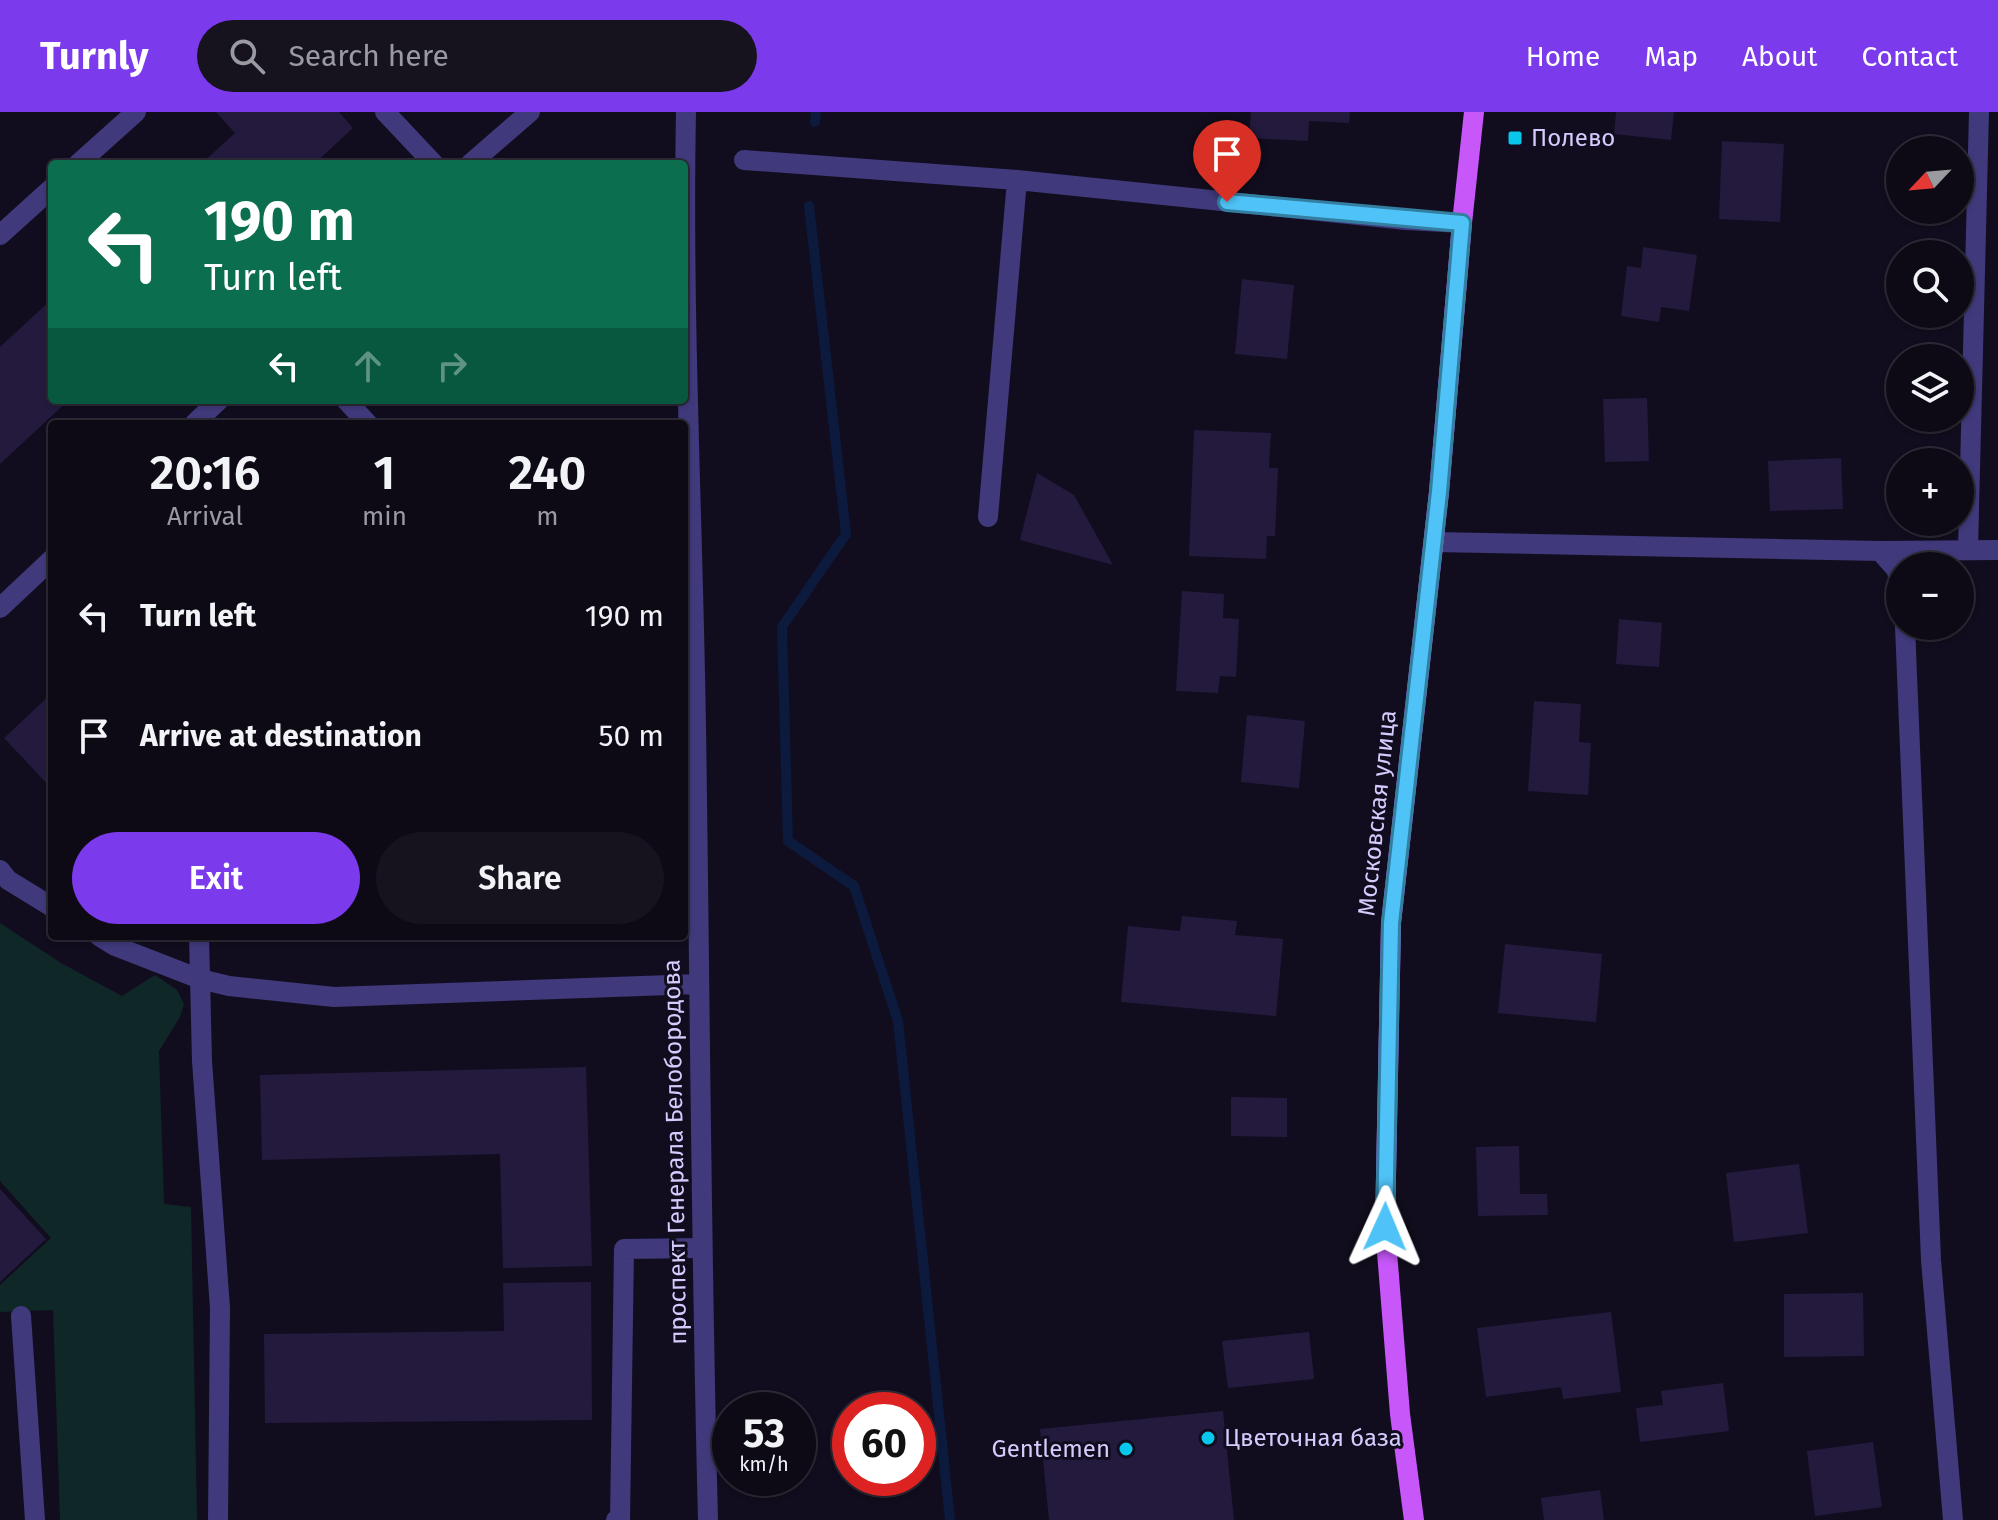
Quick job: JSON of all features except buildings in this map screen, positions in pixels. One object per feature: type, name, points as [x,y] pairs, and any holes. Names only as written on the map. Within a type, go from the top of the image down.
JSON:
[{"type":"main road","name":"Московская улица","points":[[1414,1520],[1400,1414],[1385,1227],[1391,923],[1434,542],[1474,112]]},
{"type":"street","points":[[385,112],[430,160]]},
{"type":"street","points":[[475,160],[530,112]]},
{"type":"street","name":"проспект Генерала Белобородова","points":[[686,112],[686,160]]},
{"type":"street","points":[[1968,549],[1979,112]]},
{"type":"street","points":[[82,160],[128,114]]},
{"type":"street","points":[[744,160],[1017,180],[1406,220],[1462,223]]},
{"type":"street","points":[[988,517],[1017,180]]},
{"type":"street","points":[[0,235],[48,192]]},
{"type":"street","points":[[198,420],[215,404]]},
{"type":"street","points":[[350,404],[364,420]]},
{"type":"street","name":"проспект Генерала Белобородова","points":[[688,518],[708,1520]]},
{"type":"street","points":[[1434,542],[1880,551],[1998,550]]},
{"type":"street","points":[[1880,551],[1886,558]]},
{"type":"street","points":[[0,608],[48,563]]},
{"type":"street","points":[[1906,640],[1931,1260],[1953,1520]]},
{"type":"street","points":[[0,870],[8,880],[48,905]]},
{"type":"street","points":[[105,940],[200,979],[229,986],[334,997],[698,984]]},
{"type":"street","points":[[199,940],[202,1061],[220,1308],[218,1520]]},
{"type":"street","points":[[616,1520],[620,1520],[624,1249],[701,1248]]},
{"type":"street","points":[[21,1316],[35,1520]]},
{"type":"green space","points":[[0,923],[61,963],[122,996],[155,975],[177,990],[184,1004],[180,1017],[159,1051],[164,1204],[191,1207],[197,1520],[60,1520],[53,1310],[0,1312],[0,1285],[51,1238],[0,1181]]},
{"type":"waterway","points":[[815,122],[816,112]]},
{"type":"waterway","points":[[809,206],[846,534],[782,627],[788,841],[854,886],[898,1021],[950,1520]]},
{"type":"place","name":"Полево","points":[[1515,138]]},
{"type":"place","name":"Цветочная база","points":[[1208,1438]]},
{"type":"place","name":"Gentlemen","points":[[1126,1449]]},
{"type":"route","points":[[1227,202],[1462,223],[1439,492],[1391,923],[1385,1227]]}]
